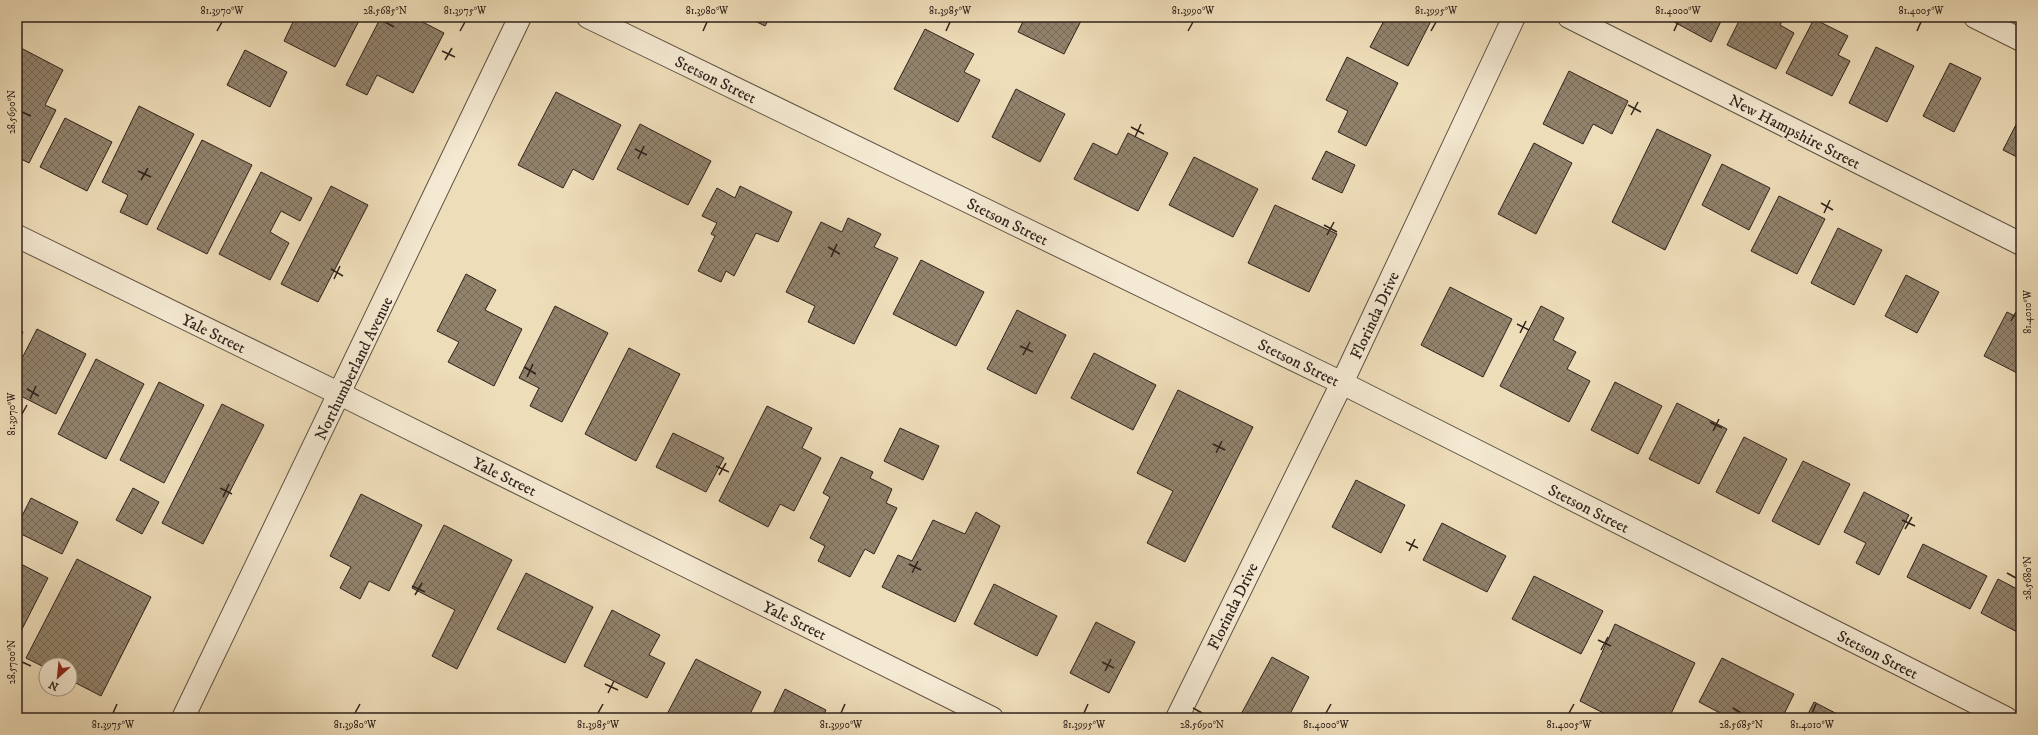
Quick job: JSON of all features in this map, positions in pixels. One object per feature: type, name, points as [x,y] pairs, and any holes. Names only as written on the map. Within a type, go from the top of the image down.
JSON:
[{"type":"street","name":"Northumberland Avenue","points":[[183,718],[520,17]]},
{"type":"street","name":"Stetson Street","points":[[588,17],[1342,383],[2006,718]]},
{"type":"street","name":"Florinda Drive","points":[[1177,718],[1342,383],[1514,17]]},
{"type":"street","name":"New Hampshire Street","points":[[1569,17],[2021,244]]},
{"type":"street","points":[[1975,17],[2021,40]]},
{"type":"street","name":"Yale Street","points":[[17,236],[340,394],[992,718]]},
{"type":"building","points":[[284,17],[361,17],[335,67],[284,41],[293,22]]},
{"type":"building","points":[[381,17],[413,17],[444,33],[413,93],[377,75],[367,95],[346,85]]},
{"type":"building","points":[[747,17],[770,17],[765,26]]},
{"type":"building","points":[[1025,17],[1074,17],[1081,21],[1064,54],[1018,32]]},
{"type":"building","points":[[1386,17],[1433,17],[1408,66],[1370,47]]},
{"type":"building","points":[[1665,17],[1723,17],[1711,42]]},
{"type":"building","points":[[1741,17],[1784,17],[1780,25],[1794,33],[1776,69],[1727,45]]},
{"type":"building","points":[[1814,19],[1848,36],[1838,55],[1850,61],[1832,96],[1786,73]]},
{"type":"building","points":[[925,29],[974,54],[964,72],[980,80],[958,122],[894,89]]},
{"type":"building","points":[[1876,47],[1914,66],[1887,122],[1849,103]]},
{"type":"building","points":[[21,48],[63,70],[45,105],[56,110],[29,163],[17,157],[17,55]]},
{"type":"building","points":[[245,50],[287,72],[270,107],[227,85]]},
{"type":"building","points":[[1347,57],[1398,83],[1366,146],[1338,132],[1348,111],[1326,100]]},
{"type":"building","points":[[1950,63],[1981,78],[1954,132],[1923,116]]},
{"type":"building","points":[[1569,71],[1628,101],[1612,134],[1593,124],[1583,144],[1543,124]]},
{"type":"building","points":[[1016,89],[1065,114],[1040,162],[992,137]]},
{"type":"building","points":[[556,92],[621,125],[593,180],[573,169],[563,188],[518,165]]},
{"type":"building","points":[[139,106],[194,134],[147,225],[120,212],[128,195],[102,182]]},
{"type":"building","points":[[2021,115],[2021,159],[2003,150]]},
{"type":"building","points":[[65,118],[112,142],[87,191],[40,167]]},
{"type":"building","points":[[640,124],[711,161],[688,205],[617,169]]},
{"type":"building","points":[[1657,129],[1711,155],[1665,250],[1612,222]]},
{"type":"building","points":[[1128,133],[1168,153],[1138,211],[1074,179],[1093,143],[1117,155]]},
{"type":"building","points":[[202,140],[252,165],[207,254],[157,229]]},
{"type":"building","points":[[1534,143],[1572,163],[1536,234],[1498,214]]},
{"type":"building","points":[[1326,151],[1355,165],[1342,193],[1312,179]]},
{"type":"building","points":[[1194,157],[1258,189],[1233,237],[1169,205]]},
{"type":"building","points":[[1722,164],[1770,188],[1749,230],[1702,205]]},
{"type":"building","points":[[261,172],[312,198],[300,221],[281,211],[270,232],[289,243],[270,280],[219,254]]},
{"type":"building","points":[[331,186],[368,205],[318,302],[281,284]]},
{"type":"building","points":[[740,186],[792,212],[778,242],[756,233],[734,276],[726,271],[721,282],[698,271],[715,236],[711,234],[717,223],[702,216],[717,188],[735,198]]},
{"type":"building","points":[[1779,196],[1825,219],[1797,274],[1751,251]]},
{"type":"building","points":[[1275,205],[1337,234],[1309,292],[1248,263]]},
{"type":"building","points":[[848,218],[881,234],[874,247],[898,258],[854,344],[808,322],[815,306],[786,292],[821,222],[842,232]]},
{"type":"building","points":[[1838,228],[1882,250],[1854,305],[1811,283]]},
{"type":"building","points":[[921,260],[984,292],[956,346],[893,314]]},
{"type":"building","points":[[466,274],[496,290],[485,310],[522,329],[494,386],[448,362],[459,342],[437,331]]},
{"type":"building","points":[[1906,275],[1939,292],[1917,333],[1885,316]]},
{"type":"building","points":[[1450,287],[1512,319],[1483,377],[1421,345]]},
{"type":"building","points":[[555,306],[608,333],[562,422],[530,406],[539,388],[519,378]]},
{"type":"building","points":[[1541,306],[1564,318],[1553,340],[1576,352],[1567,369],[1590,381],[1569,422],[1500,386]]},
{"type":"building","points":[[1017,310],[1066,335],[1036,394],[987,369]]},
{"type":"building","points":[[2007,312],[2021,319],[2021,375],[1984,356]]},
{"type":"building","points":[[17,329],[23,332],[17,345]]},
{"type":"building","points":[[37,329],[86,354],[56,414],[17,394],[17,368]]},
{"type":"building","points":[[629,348],[680,374],[636,461],[585,434]]},
{"type":"building","points":[[1094,353],[1156,385],[1133,430],[1071,398]]},
{"type":"building","points":[[96,359],[144,384],[106,459],[58,434]]},
{"type":"building","points":[[159,382],[204,405],[164,483],[120,460]]},
{"type":"building","points":[[1615,382],[1662,406],[1638,454],[1591,430]]},
{"type":"building","points":[[1178,390],[1253,427],[1185,562],[1147,543],[1173,491],[1137,473]]},
{"type":"building","points":[[1677,403],[1727,429],[1699,484],[1649,459]]},
{"type":"building","points":[[222,404],[264,425],[203,544],[162,523]]},
{"type":"building","points":[[767,406],[812,428],[802,448],[821,458],[794,511],[780,504],[768,527],[719,501]]},
{"type":"building","points":[[900,428],[939,446],[923,480],[884,461]]},
{"type":"building","points":[[673,433],[724,458],[706,492],[656,467]]},
{"type":"building","points":[[1744,437],[1787,459],[1759,514],[1716,492]]},
{"type":"building","points":[[841,457],[873,472],[870,478],[892,489],[886,503],[897,508],[874,554],[865,549],[850,577],[818,561],[825,546],[810,538],[830,497],[823,493]]},
{"type":"building","points":[[1803,461],[1850,484],[1819,545],[1772,521]]},
{"type":"building","points":[[1356,480],[1405,505],[1381,553],[1332,527]]},
{"type":"building","points":[[133,488],[159,502],[142,534],[116,520]]},
{"type":"building","points":[[1864,492],[1909,515],[1879,575],[1856,563],[1866,543],[1844,532]]},
{"type":"building","points":[[361,494],[422,525],[389,591],[369,581],[360,599],[340,588],[351,567],[330,556]]},
{"type":"building","points":[[31,498],[78,522],[62,554],[17,532],[17,526]]},
{"type":"building","points":[[976,512],[1000,526],[955,622],[882,587],[898,555],[912,561],[933,520],[965,534]]},
{"type":"building","points":[[1442,523],[1506,556],[1487,592],[1423,560]]},
{"type":"building","points":[[444,525],[512,560],[457,669],[432,656],[455,610],[412,588]]},
{"type":"building","points":[[1923,544],[1987,576],[1970,609],[1907,577]]},
{"type":"building","points":[[77,559],[151,597],[101,696],[78,684],[78,657],[38,657],[38,664],[26,658]]},
{"type":"building","points":[[17,562],[48,578],[17,639]]},
{"type":"building","points":[[526,573],[593,607],[565,663],[497,629]]},
{"type":"building","points":[[1534,576],[1603,611],[1581,654],[1512,619]]},
{"type":"building","points":[[1998,579],[2021,591],[2021,634],[1981,613]]},
{"type":"building","points":[[994,584],[1057,616],[1037,656],[974,624]]},
{"type":"building","points":[[612,610],[660,635],[649,655],[665,663],[647,698],[584,666]]},
{"type":"building","points":[[1096,622],[1135,642],[1109,693],[1070,673]]},
{"type":"building","points":[[1615,624],[1695,663],[1669,718],[1613,718],[1580,701]]},
{"type":"building","points":[[1272,657],[1309,677],[1288,718],[1239,718]]},
{"type":"building","points":[[1722,658],[1794,694],[1782,718],[1718,718],[1720,713],[1699,702]]},
{"type":"building","points":[[696,659],[761,692],[748,718],[665,718]]},
{"type":"building","points":[[785,689],[826,710],[822,718],[771,718]]},
{"type":"building","points":[[1814,702],[1845,718],[1806,718]]}]
